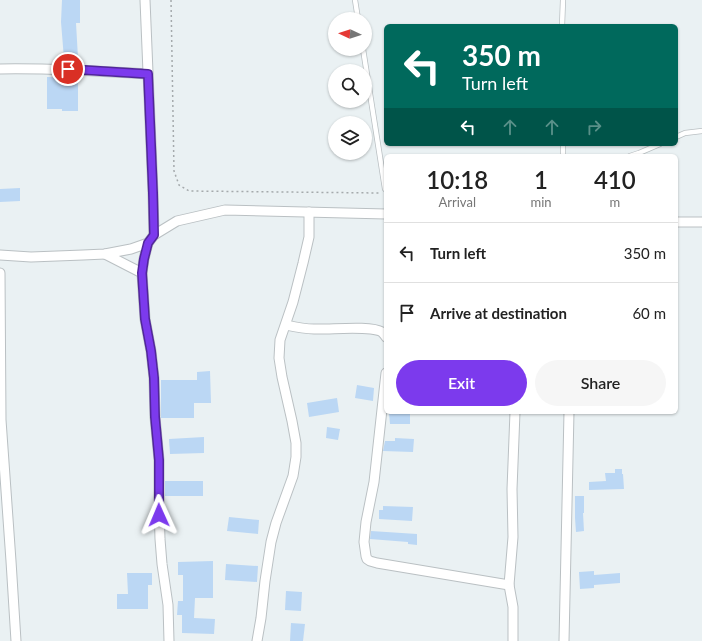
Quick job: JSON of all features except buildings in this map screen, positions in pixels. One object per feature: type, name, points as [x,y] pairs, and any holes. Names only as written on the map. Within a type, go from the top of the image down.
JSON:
[{"type":"street","points":[[145,0],[154,235]]},
{"type":"street","points":[[0,69],[26,68],[148,74]]},
{"type":"street","points":[[169,641],[168,605],[160,539],[159,460],[155,417],[154,378],[145,319],[142,273],[148,243],[154,235],[177,222],[225,210],[384,214]]},
{"type":"street","points":[[257,641],[262,618],[265,581],[271,542],[292,476],[296,457],[296,443],[279,358],[280,340],[293,302],[303,263],[308,237],[309,212]]},
{"type":"street","points":[[678,222],[702,222]]},
{"type":"street","points":[[0,255],[31,257],[105,254],[131,249],[148,243]]},
{"type":"street","points":[[105,254],[142,273]]},
{"type":"street","points":[[0,273],[1,420],[16,641]]},
{"type":"street","points":[[286,325],[313,329],[375,329],[384,334]]},
{"type":"street","points":[[384,391],[374,482],[366,522],[364,542],[367,559],[377,563],[509,585]]},
{"type":"street","points":[[513,641],[513,607],[509,585],[513,537],[512,489],[515,414]]},
{"type":"street","points":[[564,641],[569,414]]},
{"type":"lane","points":[[355,0],[357,12]]},
{"type":"lane","points":[[562,0],[562,24]]},
{"type":"lane","points":[[364,56],[384,183]]},
{"type":"lane","points":[[678,136],[702,131]]},
{"type":"lane","points":[[636,154],[655,146]]},
{"type":"path","points":[[171,0],[174,171],[179,185],[189,191],[384,191]]},
{"type":"route","points":[[68,69],[148,74],[154,235],[148,243],[142,273],[145,319],[154,378],[155,417],[159,460],[159,515]]}]
